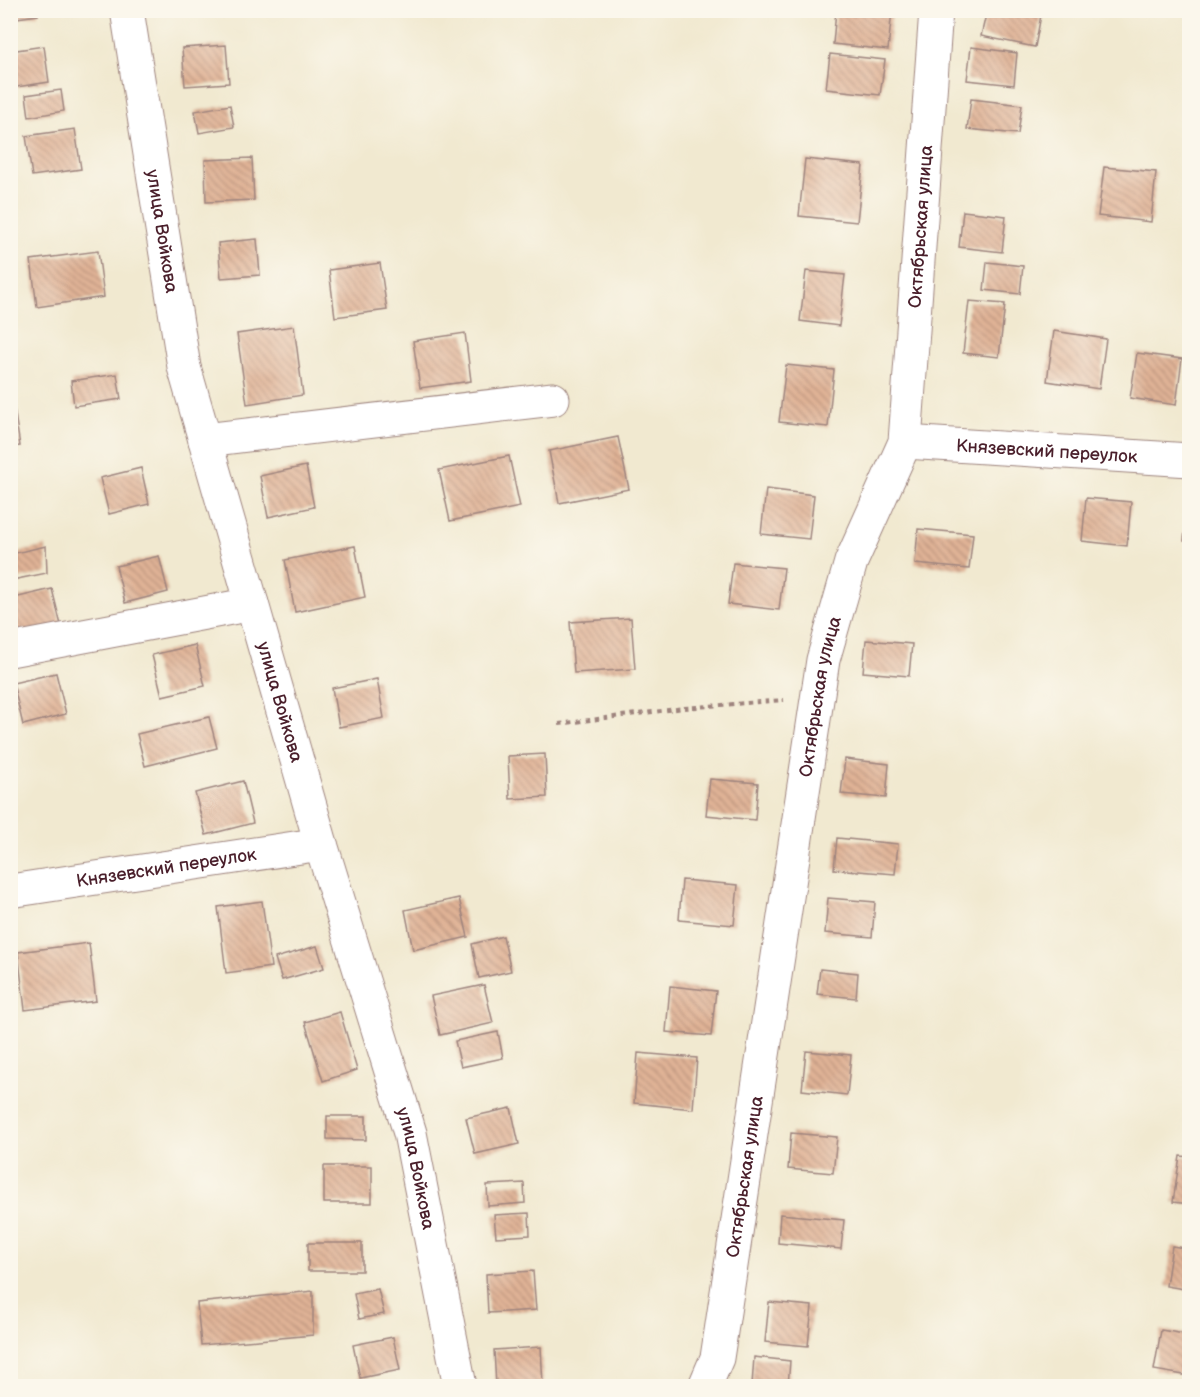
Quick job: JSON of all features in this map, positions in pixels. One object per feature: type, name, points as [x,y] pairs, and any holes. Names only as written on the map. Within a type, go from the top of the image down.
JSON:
[{"type":"street","name":"улица Войкова","points":[[127,10],[184,367],[321,844],[410,1133],[460,1386]]},
{"type":"street","name":"Октябрьская улица","points":[[705,1386],[717,1358],[823,660],[851,562],[905,442],[936,10]]},
{"type":"street","points":[[205,440],[553,399]]},
{"type":"street","name":"Князевский переулок","points":[[905,442],[1190,460]]},
{"type":"street","points":[[10,650],[252,604]]},
{"type":"street","name":"Князевский переулок","points":[[10,891],[321,844]]},
{"type":"path","points":[[559,724],[684,708],[817,698]]},
{"type":"building","points":[[10,10],[38,10],[38,15],[10,19]]},
{"type":"building","points":[[836,10],[892,10],[888,50],[833,44]]},
{"type":"building","points":[[987,10],[1042,10],[1035,47],[981,36]]},
{"type":"building","points":[[226,45],[229,83],[185,86],[182,48]]},
{"type":"building","points":[[44,46],[49,82],[10,88],[10,51]]},
{"type":"building","points":[[971,47],[1017,53],[1014,85],[967,80]]},
{"type":"building","points":[[830,54],[885,60],[880,95],[826,89]]},
{"type":"building","points":[[61,90],[64,111],[29,117],[26,95]]},
{"type":"building","points":[[971,99],[1022,105],[1018,134],[967,129]]},
{"type":"building","points":[[230,105],[234,127],[199,133],[195,111]]},
{"type":"building","points":[[75,129],[81,169],[32,176],[26,136]]},
{"type":"building","points":[[252,158],[254,200],[206,202],[205,160]]},
{"type":"building","points":[[805,159],[863,165],[857,222],[799,216]]},
{"type":"building","points":[[1104,167],[1156,172],[1151,222],[1098,216]]},
{"type":"building","points":[[963,211],[1006,216],[1002,252],[959,247]]},
{"type":"building","points":[[257,239],[260,275],[221,278],[218,243]]},
{"type":"building","points":[[98,251],[104,297],[37,307],[31,260]]},
{"type":"building","points":[[987,262],[1023,266],[1020,294],[984,290]]},
{"type":"building","points":[[380,263],[387,310],[335,317],[329,270]]},
{"type":"building","points":[[806,271],[845,275],[839,326],[800,321]]},
{"type":"building","points":[[969,301],[1005,304],[999,357],[963,353]]},
{"type":"building","points":[[294,326],[303,395],[247,404],[237,334]]},
{"type":"building","points":[[1054,331],[1106,339],[1099,389],[1047,381]]},
{"type":"building","points":[[465,333],[471,381],[420,388],[413,341]]},
{"type":"building","points":[[1137,353],[1182,359],[1176,405],[1130,398]]},
{"type":"building","points":[[786,365],[834,370],[828,427],[779,422]]},
{"type":"building","points":[[117,374],[121,399],[74,406],[71,381]]},
{"type":"building","points":[[10,401],[13,401],[20,446],[10,447]]},
{"type":"building","points":[[618,437],[629,489],[559,503],[549,451]]},
{"type":"building","points":[[509,456],[520,507],[450,521],[439,470]]},
{"type":"building","points":[[306,466],[314,507],[268,517],[260,476]]},
{"type":"building","points":[[141,468],[149,504],[109,514],[100,478]]},
{"type":"building","points":[[766,489],[814,495],[809,539],[761,534]]},
{"type":"building","points":[[1086,498],[1131,502],[1127,546],[1082,541]]},
{"type":"building","points":[[1188,499],[1190,499],[1190,541],[1184,541]]},
{"type":"building","points":[[918,529],[973,534],[969,569],[915,564]]},
{"type":"building","points":[[46,546],[47,573],[12,580],[11,554]]},
{"type":"building","points":[[355,546],[365,597],[295,612],[285,560]]},
{"type":"building","points":[[159,556],[168,592],[125,603],[116,566]]},
{"type":"building","points":[[733,563],[784,568],[779,610],[728,604]]},
{"type":"building","points":[[52,589],[63,633],[16,645],[10,626],[10,599]]},
{"type":"building","points":[[631,618],[635,669],[574,673],[570,622]]},
{"type":"building","points":[[866,640],[912,644],[909,676],[863,672]]},
{"type":"building","points":[[195,645],[205,686],[162,696],[152,655]]},
{"type":"building","points":[[56,673],[66,714],[23,725],[13,683]]},
{"type":"building","points":[[377,679],[384,718],[339,727],[332,688]]},
{"type":"building","points":[[209,717],[217,748],[145,766],[137,734]]},
{"type":"building","points":[[545,754],[547,797],[510,799],[508,756]]},
{"type":"building","points":[[845,759],[889,764],[886,798],[841,794]]},
{"type":"building","points":[[710,779],[758,783],[755,820],[706,815]]},
{"type":"building","points":[[243,781],[253,823],[206,835],[195,793]]},
{"type":"building","points":[[837,838],[898,844],[895,874],[834,869]]},
{"type":"building","points":[[682,880],[738,885],[734,925],[679,920]]},
{"type":"building","points":[[459,898],[468,937],[413,950],[405,910]]},
{"type":"building","points":[[828,898],[875,902],[872,937],[825,933]]},
{"type":"building","points":[[262,901],[271,967],[226,973],[218,907]]},
{"type":"building","points":[[503,936],[511,971],[479,978],[472,944]]},
{"type":"building","points":[[89,943],[96,1001],[25,1010],[18,952]]},
{"type":"building","points":[[317,946],[324,968],[282,980],[275,958]]},
{"type":"building","points":[[820,969],[858,973],[856,998],[817,994]]},
{"type":"building","points":[[484,985],[493,1023],[440,1035],[431,996]]},
{"type":"building","points":[[670,986],[716,991],[711,1036],[666,1032]]},
{"type":"building","points":[[340,1012],[357,1070],[323,1081],[305,1022]]},
{"type":"building","points":[[498,1032],[503,1058],[461,1067],[455,1041]]},
{"type":"building","points":[[806,1051],[851,1055],[847,1095],[802,1090]]},
{"type":"building","points":[[638,1053],[697,1058],[693,1109],[634,1103]]},
{"type":"building","points":[[511,1108],[519,1144],[475,1154],[466,1118]]},
{"type":"building","points":[[327,1116],[366,1116],[366,1140],[327,1139]]},
{"type":"building","points":[[791,1133],[837,1137],[833,1173],[788,1169]]},
{"type":"building","points":[[1180,1156],[1190,1157],[1190,1204],[1173,1202]]},
{"type":"building","points":[[324,1166],[372,1166],[372,1203],[324,1203]]},
{"type":"building","points":[[524,1183],[525,1203],[488,1206],[487,1185]]},
{"type":"building","points":[[529,1213],[530,1235],[496,1237],[494,1215]]},
{"type":"building","points":[[780,1214],[844,1220],[841,1249],[778,1243]]},
{"type":"building","points":[[308,1243],[362,1243],[362,1271],[308,1271]]},
{"type":"building","points":[[1172,1246],[1190,1249],[1190,1290],[1166,1286]]},
{"type":"building","points":[[533,1271],[536,1310],[488,1313],[486,1274]]},
{"type":"building","points":[[378,1289],[384,1314],[359,1319],[354,1294]]},
{"type":"building","points":[[313,1291],[313,1335],[201,1345],[197,1303]]},
{"type":"building","points":[[769,1302],[812,1306],[808,1346],[765,1342]]},
{"type":"building","points":[[1161,1330],[1190,1335],[1190,1376],[1154,1370]]},
{"type":"building","points":[[393,1337],[400,1370],[360,1378],[353,1345]]},
{"type":"building","points":[[541,1347],[543,1386],[496,1386],[494,1350]]},
{"type":"building","points":[[754,1357],[790,1361],[788,1386],[752,1385]]}]
